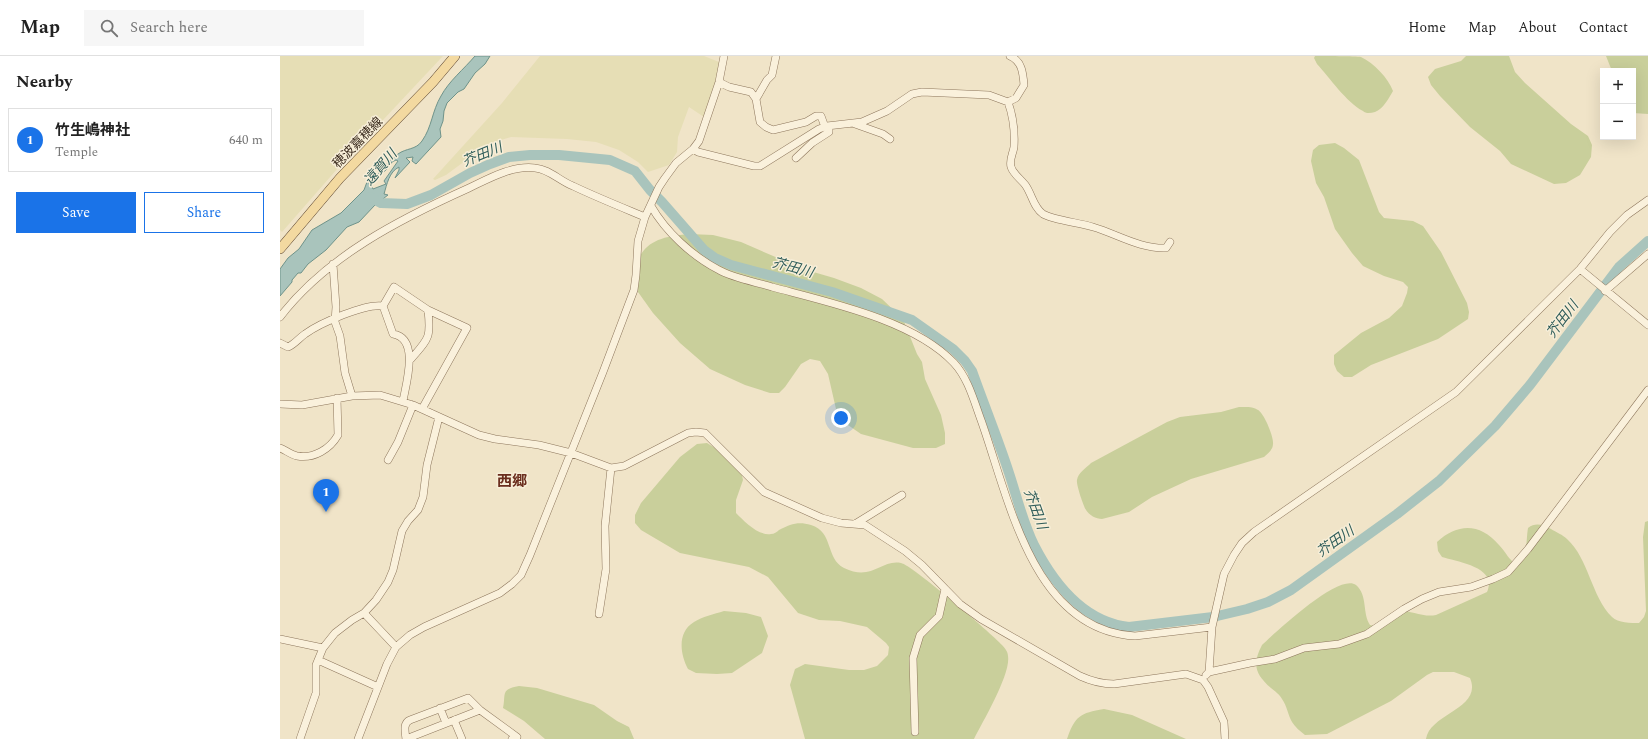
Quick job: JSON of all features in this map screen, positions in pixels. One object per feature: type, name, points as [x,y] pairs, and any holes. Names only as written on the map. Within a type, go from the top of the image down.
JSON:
[{"type":"main road","name":"穂波嘉穂線","points":[[280,249],[340,178],[433,82],[455,56]]},
{"type":"street","points":[[358,739],[378,687],[396,647],[410,635],[424,627],[500,593],[512,584],[520,575],[530,556],[634,290],[638,241],[645,217],[659,187],[676,163],[693,149],[702,134],[719,82],[724,56]]},
{"type":"street","points":[[756,99],[767,80],[772,75],[776,56]]},
{"type":"street","points":[[693,149],[698,152],[754,166],[760,166],[819,129],[827,126],[855,124],[887,111],[912,94],[922,92],[989,95],[1008,102],[1016,98],[1024,85],[1020,64],[1010,56]]},
{"type":"street","points":[[719,82],[729,87],[751,92],[756,99],[760,122],[773,130],[806,122],[816,116],[820,116],[829,132],[812,143],[796,158]]},
{"type":"street","points":[[1008,102],[1012,116],[1014,137],[1014,148],[1010,159],[1011,169],[1027,187],[1038,208],[1043,214],[1051,218],[1094,227],[1139,244],[1166,248],[1170,242]]},
{"type":"street","points":[[855,124],[883,134],[890,139]]},
{"type":"street","points":[[280,317],[308,286],[334,264],[366,241],[438,202],[500,174],[518,169],[535,168],[546,171],[571,186],[645,217]]},
{"type":"street","points":[[1209,672],[1212,627],[1224,574],[1228,563],[1242,543],[1254,532],[1302,498],[1456,392],[1580,269],[1610,232],[1628,215],[1648,200]]},
{"type":"street","points":[[651,206],[660,221],[682,244],[698,258],[720,272],[823,300],[898,325],[934,346],[953,362],[962,373],[974,402],[1016,527],[1027,550],[1038,570],[1053,591],[1080,617],[1107,632],[1135,636],[1212,627]]},
{"type":"street","points":[[1605,290],[1648,254]]},
{"type":"street","points":[[334,264],[336,307],[335,318],[345,373],[352,396]]},
{"type":"street","points":[[1580,269],[1648,325]]},
{"type":"street","points":[[411,359],[404,338],[393,334],[383,306],[394,287],[428,310],[467,328],[422,409]]},
{"type":"street","points":[[280,343],[291,346],[304,334],[335,318],[375,304],[383,306]]},
{"type":"street","points":[[403,401],[411,359],[428,338],[430,330],[428,310]]},
{"type":"street","points":[[1202,680],[1209,672],[1276,659],[1304,648],[1339,644],[1367,634],[1404,609],[1422,599],[1439,592],[1471,587],[1508,572],[1528,549],[1648,390]]},
{"type":"street","points":[[280,404],[302,405],[352,396],[380,395],[403,401],[479,435],[495,439],[539,445],[571,453],[611,468],[624,466],[688,433],[705,433],[764,492],[822,518],[841,523],[865,525],[922,565],[960,604],[981,619],[1090,681],[1103,684],[1114,684],[1169,675],[1186,674],[1202,680],[1208,687],[1224,722],[1225,739]]},
{"type":"street","points":[[280,448],[296,456],[320,453],[326,449],[338,435],[337,398]]},
{"type":"street","points":[[388,460],[398,442],[412,405]]},
{"type":"street","points":[[300,739],[316,693],[316,665],[323,648],[335,633],[364,613],[376,600],[388,582],[393,570],[402,531],[420,505],[423,497],[426,465],[439,417]]},
{"type":"street","points":[[599,614],[606,569],[605,526],[611,468]]},
{"type":"street","points":[[855,524],[902,495]]},
{"type":"street","points":[[915,732],[914,658],[916,648],[920,635],[939,616],[945,589]]},
{"type":"street","points":[[364,613],[396,647]]},
{"type":"street","points":[[280,639],[323,648]]},
{"type":"street","points":[[318,660],[378,687]]},
{"type":"street","points":[[480,710],[406,739],[406,722],[468,698],[480,710],[516,738]]},
{"type":"street","points":[[440,708],[446,723]]},
{"type":"street","points":[[454,720],[462,739]]},
{"type":"shaded area","points":[[280,56],[443,56],[338,168],[282,232],[280,230]]},
{"type":"shaded area","points":[[540,56],[704,56],[719,62],[716,84],[704,117],[689,107],[678,137],[677,152],[669,165],[648,172],[638,162],[619,150],[596,142],[567,139],[511,137],[488,144],[446,175],[435,180],[433,179],[502,103]]},
{"type":"green space","points":[[1315,56],[1361,57],[1380,71],[1388,81],[1393,91],[1386,103],[1378,111],[1366,113],[1350,102],[1338,89],[1317,64],[1314,58]]},
{"type":"green space","points":[[1466,56],[1509,56],[1515,72],[1525,83],[1571,124],[1588,136],[1592,145],[1591,157],[1580,175],[1566,183],[1554,184],[1511,164],[1500,151],[1470,127],[1440,96],[1431,85],[1428,77],[1435,69],[1461,61]]},
{"type":"green space","points":[[1606,56],[1648,56],[1648,114],[1636,113],[1636,68],[1611,68]]},
{"type":"green space","points":[[1335,143],[1359,160],[1379,212],[1384,218],[1413,221],[1423,226],[1441,252],[1467,303],[1469,312],[1468,319],[1438,339],[1371,365],[1352,377],[1344,377],[1337,371],[1334,364],[1334,355],[1361,333],[1389,318],[1402,306],[1408,287],[1403,282],[1384,276],[1363,266],[1335,229],[1324,197],[1316,183],[1311,161],[1313,150],[1319,145]]},
{"type":"green space","points":[[689,234],[713,235],[741,242],[803,269],[861,288],[882,299],[903,319],[917,354],[922,362],[925,379],[941,415],[945,433],[945,444],[936,448],[913,448],[861,434],[845,423],[836,409],[828,374],[820,361],[810,359],[801,364],[779,393],[770,393],[745,385],[710,369],[680,343],[653,313],[633,285],[638,261],[648,246],[665,238]]},
{"type":"green space","points":[[1239,407],[1254,408],[1260,412],[1266,420],[1272,436],[1273,446],[1264,457],[1191,479],[1152,497],[1129,512],[1102,519],[1089,514],[1086,510],[1080,495],[1077,480],[1081,473],[1091,463],[1167,422],[1180,417],[1221,412]]},
{"type":"green space","points":[[707,443],[723,453],[741,471],[743,480],[736,500],[736,513],[756,530],[761,533],[771,534],[787,526],[802,523],[818,528],[827,539],[831,552],[838,564],[854,572],[869,572],[888,564],[901,563],[935,587],[968,614],[1003,646],[1008,656],[1008,664],[1005,674],[996,698],[974,739],[805,739],[790,685],[795,669],[805,664],[849,670],[864,670],[877,666],[888,655],[889,647],[867,627],[840,621],[819,620],[798,613],[768,577],[749,567],[680,553],[641,530],[635,523],[635,515],[641,503],[680,457],[697,444]]},
{"type":"green space","points":[[1648,521],[1648,739],[1426,739],[1430,730],[1436,723],[1463,704],[1469,697],[1472,688],[1470,678],[1454,672],[1433,672],[1391,701],[1327,734],[1305,735],[1292,722],[1280,696],[1261,678],[1258,673],[1256,663],[1262,645],[1293,617],[1322,595],[1336,587],[1348,583],[1356,585],[1360,589],[1364,599],[1368,621],[1370,625],[1375,626],[1396,611],[1400,610],[1431,616],[1436,615],[1487,592],[1489,584],[1487,577],[1482,571],[1475,567],[1442,557],[1438,551],[1437,542],[1453,531],[1461,529],[1477,529],[1492,538],[1510,559],[1518,565],[1524,558],[1528,528],[1534,525],[1542,525],[1551,529],[1565,538],[1574,547],[1585,567],[1599,599],[1612,617],[1621,622],[1639,623],[1644,617],[1646,611],[1643,537],[1645,522]]},
{"type":"green space","points":[[724,611],[746,613],[761,617],[768,636],[762,653],[732,673],[696,673],[688,669],[682,650],[685,631],[697,620]]},
{"type":"green space","points":[[519,686],[537,688],[594,705],[617,721],[629,727],[634,739],[545,739],[524,721],[503,708],[506,691],[513,687]]},
{"type":"green space","points":[[1104,709],[1132,715],[1186,739],[1067,739],[1076,720],[1089,712]]},
{"type":"water","points":[[475,56],[490,56],[485,64],[475,73],[464,89],[458,92],[447,103],[440,129],[441,137],[416,164],[412,161],[413,157],[406,158],[410,162],[395,178],[399,167],[396,169],[389,179],[384,194],[388,195],[375,205],[359,222],[347,227],[326,250],[308,264],[301,273],[298,273],[280,296],[280,269],[288,258],[299,249],[312,230],[341,213],[364,190],[367,182],[371,184],[383,168],[394,157],[401,152],[420,144],[428,130],[438,102],[444,91],[452,80]],"holes":[[[396,160],[398,161],[384,181],[386,184],[373,189],[371,185],[379,175],[386,170],[392,162]]]},
{"type":"waterway","name":"芥田川","points":[[370,197],[381,203],[407,204],[431,195],[470,173],[509,157],[559,155],[610,160],[635,171],[650,190],[704,250],[715,258],[731,265],[832,292],[912,320],[953,349],[965,361],[972,371],[1005,460],[1027,528],[1034,545],[1051,574],[1072,599],[1084,609],[1098,618],[1113,624],[1129,627],[1213,617],[1247,609],[1268,602],[1291,590],[1397,514],[1439,481],[1495,426],[1530,385],[1619,267],[1648,241]]},
{"type":"place","name":"竹生嶋神社","points":[[326,512]]},
{"type":"district","name":"西郷","points":[[512,481]]},
{"type":"water label","name":"遠賀川","points":[[380,167]]}]
